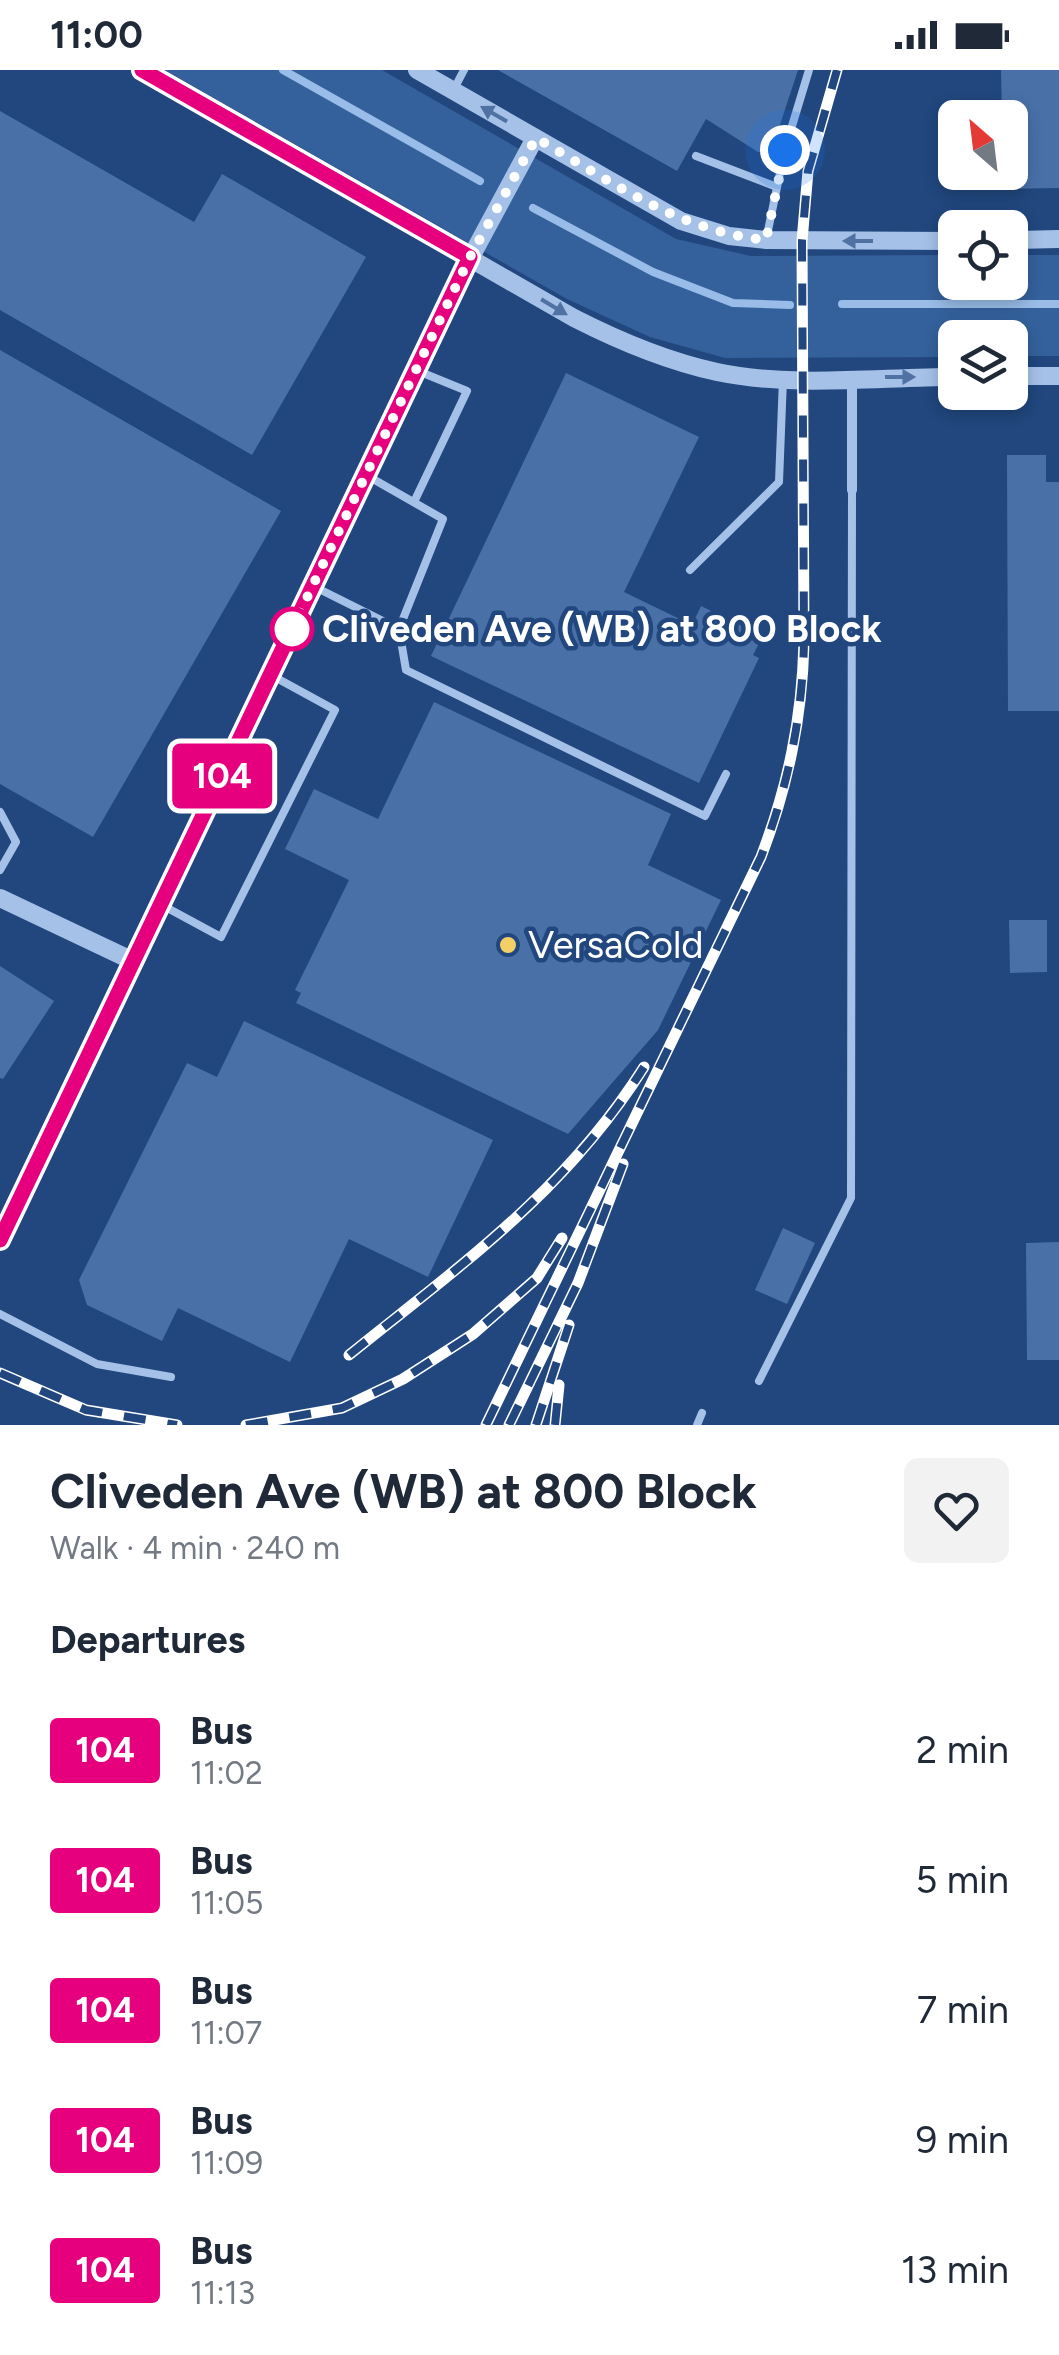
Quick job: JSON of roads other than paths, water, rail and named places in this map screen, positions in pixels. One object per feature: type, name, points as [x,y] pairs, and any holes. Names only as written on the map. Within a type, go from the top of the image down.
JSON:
[{"type":"street","points":[[142,70],[632,347],[720,372],[783,379],[938,376]]},
{"type":"street","points":[[417,70],[681,221],[729,236],[766,240],[938,241]]},
{"type":"street","points":[[0,1240],[470,257],[536,138]]},
{"type":"street","points":[[1028,240],[1059,240]]},
{"type":"street","points":[[1028,376],[1059,376]]},
{"type":"street","points":[[852,378],[852,490]]},
{"type":"street","points":[[0,898],[133,961]]},
{"type":"lane","points":[[453,91],[464,70]]},
{"type":"lane","points":[[766,240],[809,70]]},
{"type":"lane","points":[[696,156],[777,187]]},
{"type":"lane","points":[[414,502],[466,391],[416,370]]},
{"type":"lane","points":[[690,570],[779,482],[783,379]]},
{"type":"lane","points":[[366,475],[443,519],[398,630],[406,670],[705,816],[726,774]]},
{"type":"lane","points":[[760,1381],[851,1198],[852,490]]},
{"type":"lane","points":[[313,586],[398,630]]},
{"type":"lane","points":[[160,904],[222,937],[334,710],[270,674]]},
{"type":"lane","points":[[0,812],[16,842],[0,870]]},
{"type":"lane","points":[[0,1314],[98,1364],[171,1376]]},
{"type":"lane","points":[[697,1425],[702,1413]]},
{"type":"waterway","points":[[283,70],[480,181]]},
{"type":"waterway","points":[[533,208],[653,272],[733,303],[790,305]]},
{"type":"waterway","points":[[842,304],[1059,304]]},
{"type":"railway","points":[[486,1425],[761,857],[786,778],[797,725],[804,643],[802,241],[808,171],[837,70]]},
{"type":"railway","points":[[349,1355],[471,1257],[546,1189],[613,1112],[644,1067]]},
{"type":"railway","points":[[509,1425],[578,1283],[623,1164]]},
{"type":"railway","points":[[246,1425],[342,1408],[403,1379],[473,1334],[537,1278],[562,1238]]},
{"type":"railway","points":[[536,1425],[569,1325]]},
{"type":"railway","points":[[0,1373],[86,1410],[177,1425]]},
{"type":"railway","points":[[555,1425],[559,1385]]},
{"type":"place","name":"Cliveden Ave (WB) at 800 Block","points":[[292,629]]},
{"type":"place","name":"VersaCold","points":[[508,945]]}]
